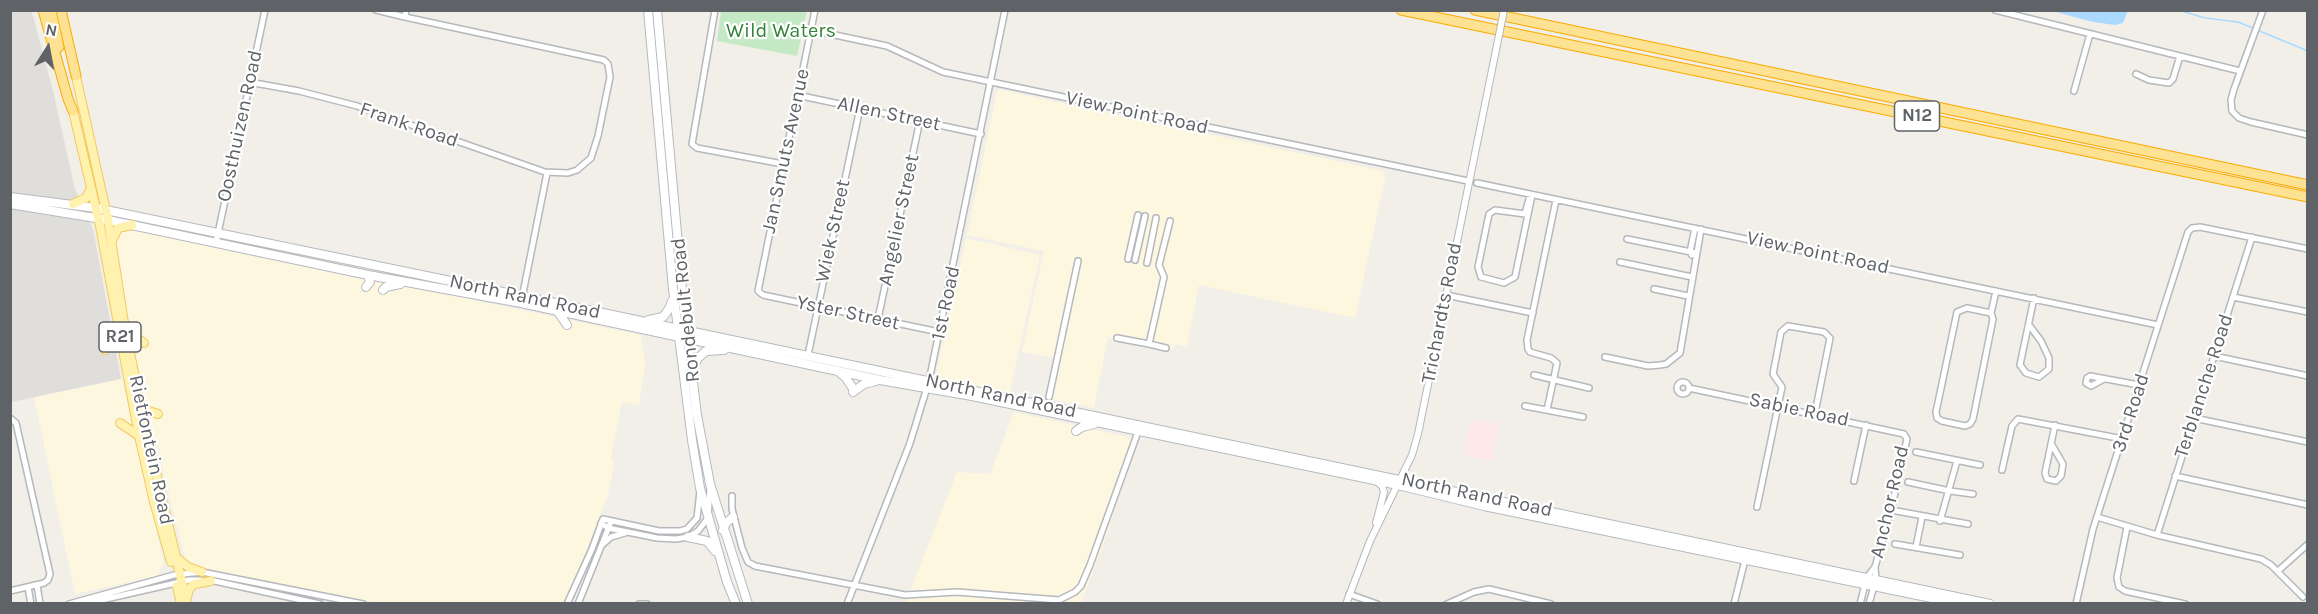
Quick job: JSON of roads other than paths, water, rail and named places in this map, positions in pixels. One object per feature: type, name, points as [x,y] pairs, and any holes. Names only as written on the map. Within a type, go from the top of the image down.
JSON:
[{"type":"highway","points":[[43,10],[73,111]]},
{"type":"highway","name":"R21","points":[[51,10],[73,111]]},
{"type":"highway","name":"R21","points":[[61,10],[76,76]]},
{"type":"highway","points":[[66,10],[75,54],[76,76]]},
{"type":"highway","name":"N12","points":[[1401,10],[2307,197]]},
{"type":"highway","name":"N12","points":[[1477,11],[2307,185]]},
{"type":"main road","name":"Rondebult Road","points":[[648,10],[677,328],[700,488],[721,563],[736,603]]},
{"type":"main road","name":"Rondebult Road","points":[[657,10],[683,300],[701,444],[723,530],[748,603]]},
{"type":"main road","name":"Rietfontein Road","points":[[76,76],[112,242],[121,324]]},
{"type":"main road","name":"Rietfontein Road","points":[[73,111],[121,324],[154,502],[185,602]]},
{"type":"main road","points":[[74,204],[86,198],[91,188]]},
{"type":"main road","name":"North Rand Road","points":[[10,197],[96,208],[132,225],[217,238],[368,275],[425,286],[521,299],[558,312],[880,380],[928,385],[1139,428],[1376,481],[1400,482]]},
{"type":"main road","name":"North Rand Road","points":[[10,204],[98,219],[107,215],[521,299],[630,318],[808,355],[928,385],[1098,423],[1139,428]]},
{"type":"main road","points":[[112,242],[118,228],[132,225]]},
{"type":"main road","points":[[366,287],[370,282],[368,275]]},
{"type":"main road","points":[[383,290],[399,284],[425,286]]},
{"type":"main road","points":[[630,318],[652,320],[663,317],[671,305],[673,289]]},
{"type":"main road","points":[[683,300],[690,321],[707,334]]},
{"type":"main road","points":[[558,312],[567,325]]},
{"type":"main road","points":[[105,350],[121,324],[144,343]]},
{"type":"main road","points":[[691,372],[698,358],[706,351],[743,351]]},
{"type":"main road","points":[[836,370],[846,378],[853,391],[864,384],[880,380]]},
{"type":"main road","points":[[136,405],[157,416],[142,434],[121,423],[136,405]]},
{"type":"main road","points":[[1076,431],[1098,423]]},
{"type":"main road","name":"Rietfontein Road","points":[[142,434],[178,578]]},
{"type":"main road","name":"North Rand Road","points":[[1208,443],[1400,482],[1484,506],[1990,603]]},
{"type":"main road","points":[[723,530],[729,519],[733,517]]},
{"type":"main road","points":[[688,537],[706,541],[721,563]]},
{"type":"main road","points":[[174,555],[188,567],[202,572]]},
{"type":"main road","points":[[185,602],[191,586],[211,580]]},
{"type":"main road","name":"North Rand Road","points":[[1871,581],[1961,603]]},
{"type":"street","name":"Oosthuizen Road","points":[[217,238],[265,10]]},
{"type":"street","points":[[376,10],[405,14]]},
{"type":"street","points":[[715,10],[692,144],[697,148],[783,164]]},
{"type":"street","name":"Jan Smuts Avenue","points":[[758,291],[815,10]]},
{"type":"street","name":"1st Road","points":[[847,603],[910,442],[928,385],[1005,10]]},
{"type":"street","name":"Trichardts Road","points":[[1346,603],[1370,541],[1400,482],[1418,434],[1504,10]]},
{"type":"street","points":[[1995,10],[2241,71]]},
{"type":"street","points":[[2263,10],[2231,100],[2232,111],[2236,116],[2262,125],[2307,135]]},
{"type":"street","name":"Frank Road","points":[[249,81],[357,106],[547,173],[568,173],[582,167],[595,152],[610,77],[608,64],[604,60],[405,14]]},
{"type":"street","name":"View Point Road","points":[[811,30],[887,46],[944,72],[1468,181]]},
{"type":"street","points":[[2074,91],[2090,34]]},
{"type":"street","points":[[2136,74],[2149,80],[2169,83],[2174,79],[2180,56]]},
{"type":"street","name":"Allen Street","points":[[797,95],[981,134]]},
{"type":"street","name":"Wiek Street","points":[[808,355],[860,108]]},
{"type":"street","name":"Angelier Street","points":[[878,319],[920,120]]},
{"type":"street","points":[[521,299],[547,173]]},
{"type":"street","name":"View Point Road","points":[[1477,183],[2158,325]]},
{"type":"street","points":[[1531,195],[1516,275],[1512,281],[1504,283],[1481,277],[1478,267],[1489,214],[1495,210],[1525,214],[1531,195]]},
{"type":"street","points":[[1547,410],[1557,363],[1551,358],[1528,349],[1527,340],[1556,200]]},
{"type":"street","points":[[1137,215],[1132,259],[1145,216]]},
{"type":"street","points":[[1147,263],[1156,218]]},
{"type":"street","points":[[1149,344],[1164,277],[1159,265],[1170,221]]},
{"type":"street","name":"3rd Road","points":[[2076,603],[2097,517],[2188,232],[2195,227],[2252,237]]},
{"type":"street","points":[[1605,357],[1648,366],[1666,364],[1677,356],[1680,350],[1692,277],[1698,228]]},
{"type":"street","points":[[2252,237],[2307,249]]},
{"type":"street","name":"Terblanche Road","points":[[2157,536],[2252,237]]},
{"type":"street","points":[[1627,239],[1694,255]]},
{"type":"street","points":[[1049,397],[1078,261]]},
{"type":"street","points":[[1620,262],[1692,277]]},
{"type":"street","points":[[1654,289],[1688,296]]},
{"type":"street","name":"Yster Street","points":[[758,291],[763,295],[939,332]]},
{"type":"street","points":[[1991,313],[1967,308],[1958,312],[1936,412],[1937,418],[1942,421],[1965,426],[1973,419],[1993,318],[1991,313],[1996,291]]},
{"type":"street","points":[[1446,295],[1533,313]]},
{"type":"street","points":[[2233,297],[2307,312]]},
{"type":"street","points":[[2029,325],[2041,341],[2049,358],[2048,371],[2039,376],[2026,374],[2020,365],[2034,298]]},
{"type":"street","points":[[1757,507],[1782,385],[1773,374],[1782,330],[1788,326],[1824,332],[1830,340],[1815,414]]},
{"type":"street","points":[[1117,338],[1166,348]]},
{"type":"street","points":[[2214,356],[2307,376]]},
{"type":"street","points":[[1534,375],[1589,388]]},
{"type":"street","points":[[2104,379],[2139,385]]},
{"type":"street","name":"Sabie Road","points":[[1689,388],[1902,432],[1906,436]]},
{"type":"street","points":[[1525,406],[1583,417]]},
{"type":"street","points":[[10,418],[16,423],[50,574],[46,582],[10,591]]},
{"type":"street","points":[[2194,418],[2307,442]]},
{"type":"street","points":[[2002,470],[2011,428],[2015,421],[2024,419],[2123,439]]},
{"type":"street","points":[[1854,481],[1866,425]]},
{"type":"street","points":[[2052,446],[2063,464],[2061,476],[2056,481],[2049,480],[2046,476],[2055,425]]},
{"type":"street","points":[[732,496],[733,517],[746,559],[751,564],[905,595],[957,591],[1059,600],[1076,592],[1090,565],[1139,428]]},
{"type":"street","name":"Anchor Road","points":[[1871,581],[1891,510],[1906,436]]},
{"type":"street","points":[[1916,452],[1980,465]]},
{"type":"street","points":[[1940,521],[1957,461]]},
{"type":"street","points":[[2175,476],[2307,506]]},
{"type":"street","points":[[1370,541],[1384,498],[1384,489],[1376,481]]},
{"type":"street","points":[[1908,482],[1973,494]]},
{"type":"street","points":[[602,521],[609,528],[663,539],[688,537],[698,531],[708,518],[710,484]]},
{"type":"street","points":[[602,521],[659,531],[687,529],[696,518],[700,488]]},
{"type":"street","points":[[1891,510],[1968,525]]},
{"type":"street","points":[[1916,547],[1922,517]]},
{"type":"street","points":[[2097,517],[2157,536],[2261,559],[2278,571],[2303,597]]},
{"type":"street","points":[[567,603],[602,521]]},
{"type":"street","points":[[578,603],[611,521]]},
{"type":"street","points":[[2127,527],[2117,578],[2119,587],[2125,591],[2185,603]]},
{"type":"street","points":[[600,547],[612,537],[630,532]]},
{"type":"street","points":[[1894,544],[1960,555]]},
{"type":"street","points":[[2278,571],[2307,544]]},
{"type":"street","points":[[1734,603],[1746,556]]},
{"type":"street","points":[[84,603],[202,572],[363,603]]},
{"type":"street","points":[[69,603],[178,578],[211,580],[320,603]]},
{"type":"street","points":[[1860,603],[1871,581]]},
{"type":"street","points":[[1869,603],[1871,581]]},
{"type":"street","points":[[37,585],[40,603]]},
{"type":"street","points":[[27,587],[31,603]]},
{"type":"street","points":[[1447,603],[1474,592],[1489,589],[1549,603]]},
{"type":"street","points":[[1349,594],[1377,603]]},
{"type":"street","points":[[902,603],[905,595]]},
{"type":"street","points":[[639,603],[648,603]]},
{"type":"water","points":[[2128,10],[2123,23],[2115,25],[2093,22],[2056,12]]},
{"type":"waterway","points":[[2178,10],[2205,18],[2238,22],[2253,28]]},
{"type":"waterway","points":[[2257,30],[2308,51]]},
{"type":"park label","name":"Wild Waters","points":[[781,31]]}]
